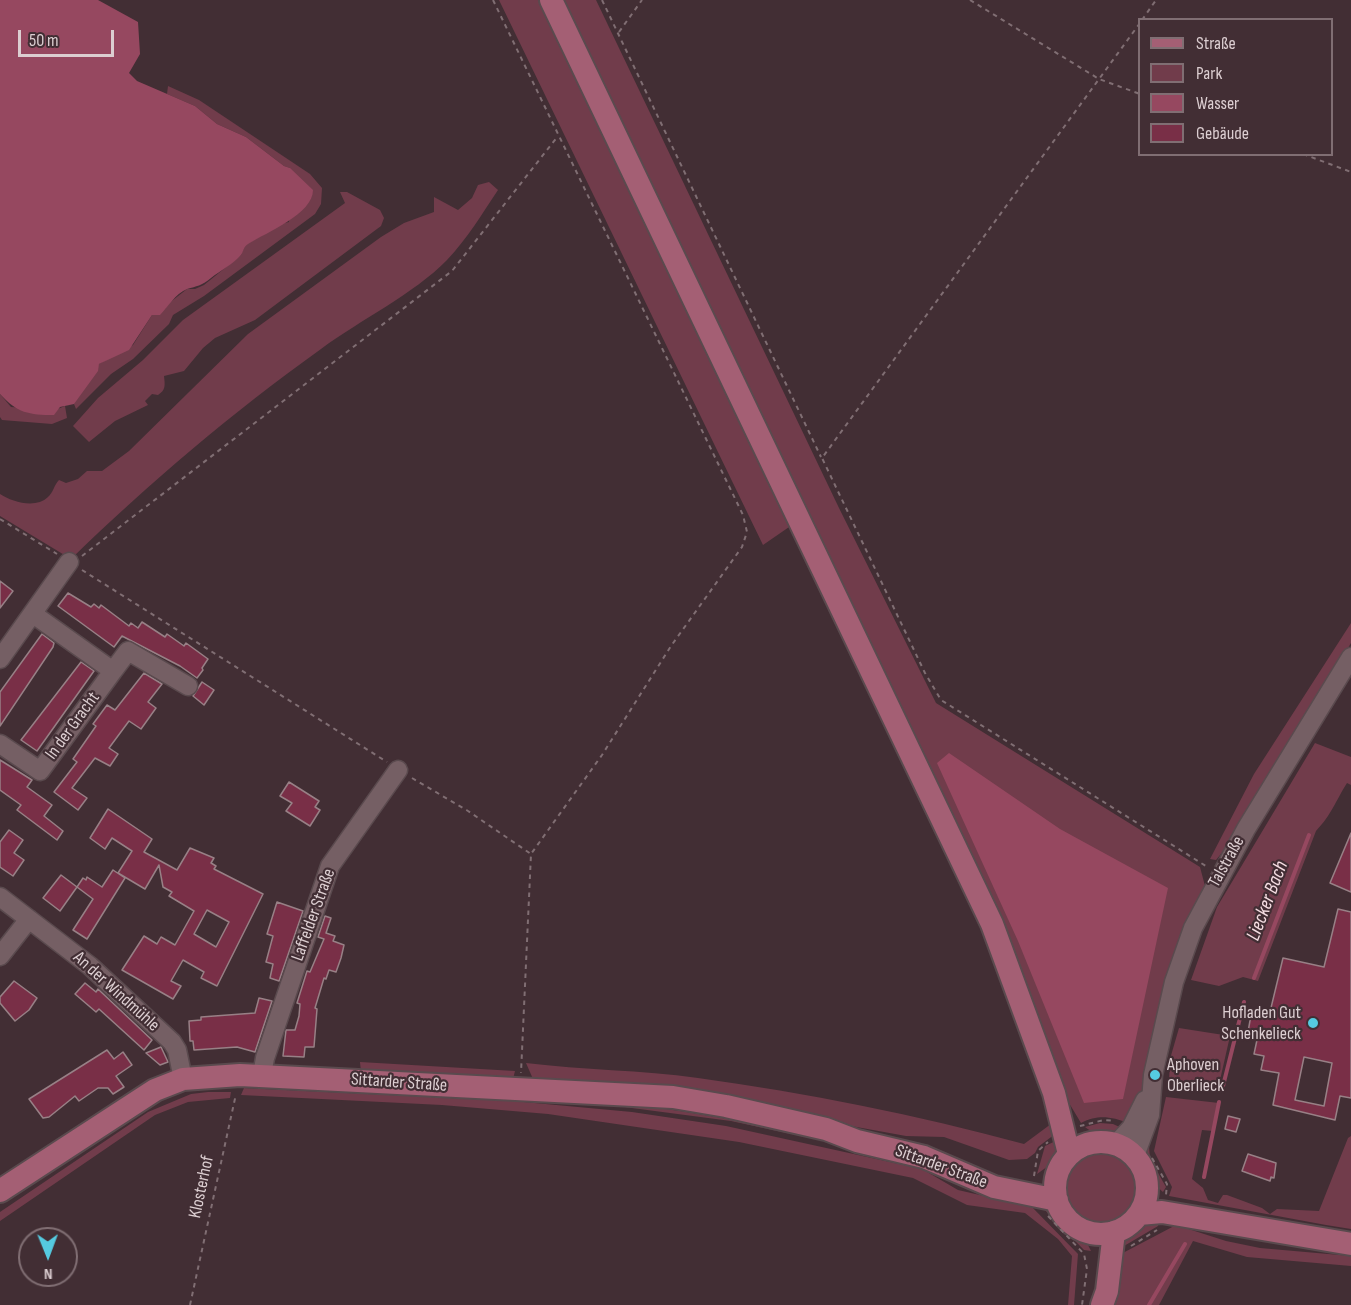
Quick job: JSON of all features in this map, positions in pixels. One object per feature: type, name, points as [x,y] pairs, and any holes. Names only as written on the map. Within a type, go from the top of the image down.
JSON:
[{"type":"main road","points":[[551,0],[992,924],[1054,1093],[1069,1154]]},
{"type":"main road","name":"Sittarder Straße","points":[[0,1191],[124,1108],[155,1090],[183,1079],[262,1075],[522,1091],[674,1097],[726,1106],[826,1129],[857,1141],[924,1157],[994,1187],[1050,1206]]},
{"type":"main road","points":[[1054,1093],[1090,1143]]},
{"type":"main road","name":"Sittarder Straße","points":[[826,1129],[859,1131],[912,1141],[1005,1177],[1033,1180],[1056,1176]]},
{"type":"main road","points":[[1090,1143],[1125,1150],[1146,1174],[1148,1188],[1139,1214],[1129,1225],[1114,1232],[1089,1232],[1072,1223],[1050,1206],[1056,1176],[1069,1154],[1090,1143]]},
{"type":"main road","points":[[1148,1188],[1174,1201],[1351,1233]]},
{"type":"main road","points":[[1139,1214],[1162,1212],[1351,1244]]},
{"type":"main road","points":[[1089,1232],[1098,1266],[1100,1305]]},
{"type":"main road","points":[[1100,1305],[1107,1292],[1114,1232]]},
{"type":"street","points":[[0,659],[71,563]]},
{"type":"street","points":[[33,614],[113,670]]},
{"type":"street","name":"In der Gracht","points":[[0,744],[40,771],[128,651],[188,686]]},
{"type":"street","name":"Talstraße","points":[[1125,1150],[1150,1115],[1150,1088],[1179,967],[1193,928],[1220,875],[1351,657]]},
{"type":"street","name":"Laffelder Straße","points":[[262,1075],[265,1058],[330,866],[398,770]]},
{"type":"street","name":"An der Windmühle","points":[[0,897],[90,966],[172,1042],[177,1050],[183,1079]]},
{"type":"street","points":[[0,956],[29,919]]},
{"type":"path","points":[[493,0],[743,515],[747,532],[742,547],[671,646],[602,754],[531,854],[522,1091]]},
{"type":"path","points":[[602,0],[925,673],[941,700],[1220,875]]},
{"type":"path","points":[[619,32],[642,0]]},
{"type":"path","points":[[970,0],[1099,79],[1138,93]]},
{"type":"path","points":[[1143,18],[1156,0]]},
{"type":"path","points":[[822,458],[1138,26]]},
{"type":"path","points":[[71,563],[452,271],[559,135]]},
{"type":"path","points":[[1308,156],[1351,172]]},
{"type":"path","points":[[0,519],[398,770],[468,811],[531,854]]},
{"type":"path","name":"Klosterhof","points":[[190,1305],[240,1075]]},
{"type":"path","points":[[1050,1206],[1084,1254],[1087,1269],[1082,1305]]},
{"type":"green space","points":[[499,0],[539,0],[792,525],[763,545]]},
{"type":"green space","points":[[554,0],[596,0],[839,508],[936,703],[1200,867],[1205,886],[1195,904],[1137,1108],[1129,1123],[1105,1117],[1081,1123],[1063,1093]]},
{"type":"green space","points":[[168,86],[199,100],[310,174],[322,188],[321,204],[315,214],[204,296],[173,315],[169,324],[133,359],[111,374],[76,409],[75,400],[99,364],[133,345],[152,315],[165,309],[187,289],[195,289],[204,285],[241,255],[245,245],[280,224],[289,222],[290,168],[284,166],[246,137],[217,124],[195,106],[167,94]]},
{"type":"green space","points":[[489,182],[498,190],[461,244],[434,272],[336,338],[224,423],[130,503],[71,559],[0,516],[0,494],[17,502],[37,503],[50,495],[59,480],[66,483],[78,479],[87,471],[102,471],[129,451],[248,334],[381,237],[404,223],[434,212],[434,197],[458,210],[472,198],[478,185]]},
{"type":"green space","points":[[340,192],[347,192],[380,210],[384,218],[381,226],[255,320],[215,338],[203,348],[184,371],[164,376],[164,389],[158,395],[152,394],[145,401],[148,405],[115,421],[89,442],[73,426],[98,398],[143,360],[183,320],[345,203]]},
{"type":"green space","points":[[0,394],[11,407],[55,410],[65,406],[67,418],[52,424],[2,420]]},
{"type":"green space","points":[[1351,623],[1351,643],[1234,838],[1216,860],[1210,859],[1254,774]]},
{"type":"green space","points":[[1315,743],[1351,757],[1351,785],[1347,783],[1330,813],[1316,831],[1258,981],[1243,977],[1219,986],[1191,980],[1217,907]]},
{"type":"green space","points":[[1179,1028],[1230,1036],[1218,1089],[1169,1081],[1170,1059]]},
{"type":"green space","points":[[360,1062],[515,1071],[513,1079],[361,1072]]},
{"type":"green space","points":[[526,1063],[677,1075],[739,1084],[903,1114],[1024,1144],[1055,1121],[1059,1131],[1027,1159],[1009,1160],[944,1137],[906,1136],[807,1118],[533,1079]]},
{"type":"green space","points":[[244,1088],[513,1101],[632,1112],[726,1126],[922,1169],[958,1190],[1032,1207],[1078,1254],[1074,1305],[1068,1305],[1072,1256],[1058,1239],[1025,1213],[967,1205],[913,1178],[739,1142],[548,1114],[442,1105],[241,1095]]},
{"type":"green space","points":[[231,1092],[230,1098],[188,1102],[155,1115],[0,1221],[0,1212],[148,1112],[191,1094]]},
{"type":"green space","points":[[1166,1097],[1219,1103],[1213,1131],[1202,1130],[1192,1179],[1203,1188],[1208,1200],[1218,1203],[1223,1195],[1227,1195],[1262,1208],[1270,1214],[1277,1209],[1319,1211],[1348,1138],[1351,1136],[1351,1229],[1169,1196],[1172,1187],[1154,1151]]},
{"type":"green space","points":[[586,1102],[624,1104],[701,1114],[889,1155],[731,1121]]},
{"type":"green space","points":[[1100,1123],[1113,1124],[1124,1129],[1104,1134],[1094,1133],[1085,1127]]},
{"type":"green space","points":[[1062,1138],[1058,1159],[1037,1174],[1045,1146]]},
{"type":"green space","points":[[1145,1141],[1149,1146],[1150,1159],[1166,1187],[1163,1192],[1154,1182],[1148,1169]]},
{"type":"green space","points":[[1096,1151],[1110,1151],[1124,1157],[1134,1167],[1140,1181],[1140,1195],[1134,1209],[1124,1219],[1110,1225],[1096,1225],[1082,1219],[1072,1209],[1066,1195],[1066,1181],[1072,1167],[1082,1157]]},
{"type":"green space","points":[[1038,1203],[1052,1208],[1063,1223],[1087,1243],[1091,1251],[1084,1250]]},
{"type":"green space","points":[[1159,1217],[1158,1226],[1124,1246],[1119,1242],[1140,1223]]},
{"type":"green space","points":[[1176,1225],[1226,1241],[1260,1248],[1351,1256],[1351,1266],[1247,1257],[1193,1241],[1159,1305],[1108,1305],[1119,1255]]},
{"type":"water","points":[[0,0],[98,0],[138,22],[140,54],[129,73],[137,81],[195,106],[217,124],[246,137],[284,166],[290,168],[313,190],[306,207],[288,222],[246,245],[238,258],[208,281],[179,294],[160,315],[152,315],[129,350],[99,364],[98,371],[74,404],[60,407],[54,415],[24,412],[0,394]]},
{"type":"water","points":[[949,753],[1060,829],[1168,888],[1123,1099],[1084,1103],[1018,941],[937,763]]},
{"type":"building","points":[[0,581],[13,591],[0,608]]},
{"type":"building","points":[[68,593],[91,607],[94,604],[99,608],[101,605],[129,626],[131,623],[138,628],[142,622],[165,637],[167,634],[184,646],[186,643],[208,659],[203,670],[197,678],[180,666],[122,636],[114,647],[58,606]]},
{"type":"building","points":[[42,634],[54,643],[53,647],[0,726],[0,692]]},
{"type":"building","points":[[81,662],[94,671],[37,751],[21,740]]},
{"type":"building","points":[[144,673],[162,684],[148,702],[156,708],[141,729],[129,721],[109,748],[118,754],[110,766],[95,758],[72,788],[87,798],[78,810],[54,792],[77,762],[73,759],[96,726],[93,724],[107,705],[115,710]]},
{"type":"building","points":[[202,682],[214,690],[204,705],[193,696]]},
{"type":"building","points":[[0,760],[32,780],[27,787],[52,805],[44,816],[63,831],[57,840],[17,810],[21,805],[0,790]]},
{"type":"building","points":[[289,782],[319,801],[315,807],[320,810],[310,826],[286,811],[292,803],[280,796]]},
{"type":"building","points":[[108,809],[152,839],[144,852],[177,870],[190,848],[214,858],[211,863],[216,866],[214,869],[263,894],[217,986],[201,978],[204,972],[183,960],[171,981],[181,986],[173,999],[122,970],[144,936],[157,944],[161,937],[175,945],[194,911],[169,896],[172,892],[163,887],[159,865],[145,889],[118,873],[132,851],[112,838],[105,849],[90,838]],"holes":[[[207,910],[229,922],[216,947],[194,934]]]},
{"type":"building","points":[[9,830],[23,840],[14,853],[24,860],[13,876],[0,867],[0,842]]},
{"type":"building","points":[[1351,833],[1351,892],[1330,883]]},
{"type":"building","points":[[113,870],[125,878],[87,939],[73,930],[93,899],[77,887],[83,878],[86,880],[87,877],[102,887]]},
{"type":"building","points":[[61,875],[77,887],[60,911],[43,898]]},
{"type":"building","points":[[277,902],[303,911],[279,981],[270,978],[273,964],[266,962],[273,936],[267,934]]},
{"type":"building","points":[[1338,909],[1351,912],[1351,1098],[1340,1096],[1335,1120],[1273,1105],[1279,1073],[1261,1070],[1264,1056],[1254,1054],[1257,1040],[1247,1038],[1252,1009],[1270,1012],[1283,958],[1324,967]],"holes":[[[1304,1057],[1332,1063],[1324,1106],[1295,1100]]]},
{"type":"building","points":[[325,916],[331,918],[326,933],[335,936],[333,941],[344,945],[341,958],[336,972],[329,970],[326,979],[324,978],[315,1008],[317,1009],[314,1047],[305,1047],[304,1057],[283,1056],[286,1030],[295,1030],[300,1004],[297,1003],[307,971],[310,972],[324,939],[318,937]]},
{"type":"building","points":[[14,981],[37,998],[29,1010],[15,1021],[0,1003],[0,997]]},
{"type":"building","points":[[85,983],[96,992],[98,989],[152,1040],[144,1050],[99,1009],[96,1012],[75,994]]},
{"type":"building","points":[[259,998],[272,1001],[255,1052],[237,1047],[194,1050],[193,1041],[190,1041],[189,1021],[201,1020],[201,1017],[255,1013]]},
{"type":"building","points":[[161,1047],[168,1062],[160,1065],[146,1053]]},
{"type":"building","points":[[107,1050],[114,1059],[123,1052],[132,1065],[116,1076],[124,1087],[113,1094],[108,1088],[98,1088],[79,1101],[75,1096],[49,1117],[43,1118],[29,1099]]},
{"type":"building","points":[[1228,1116],[1240,1119],[1236,1132],[1225,1129]]},
{"type":"building","points":[[1248,1154],[1276,1163],[1274,1178],[1271,1177],[1270,1181],[1242,1171]]},
{"type":"waterway","name":"Liecker Bach","points":[[1254,978],[1309,835]]},
{"type":"waterway","name":"Liecker Bach","points":[[1223,1086],[1244,1002]]},
{"type":"waterway","name":"Liecker Bach","points":[[1204,1177],[1219,1102]]},
{"type":"waterway","name":"Liecker Bach","points":[[1149,1305],[1185,1244]]},
{"type":"place","name":"Hofladen Gut Schenkelieck","points":[[1313,1023]]},
{"type":"place","name":"Aphoven Oberlieck","points":[[1155,1075]]}]
